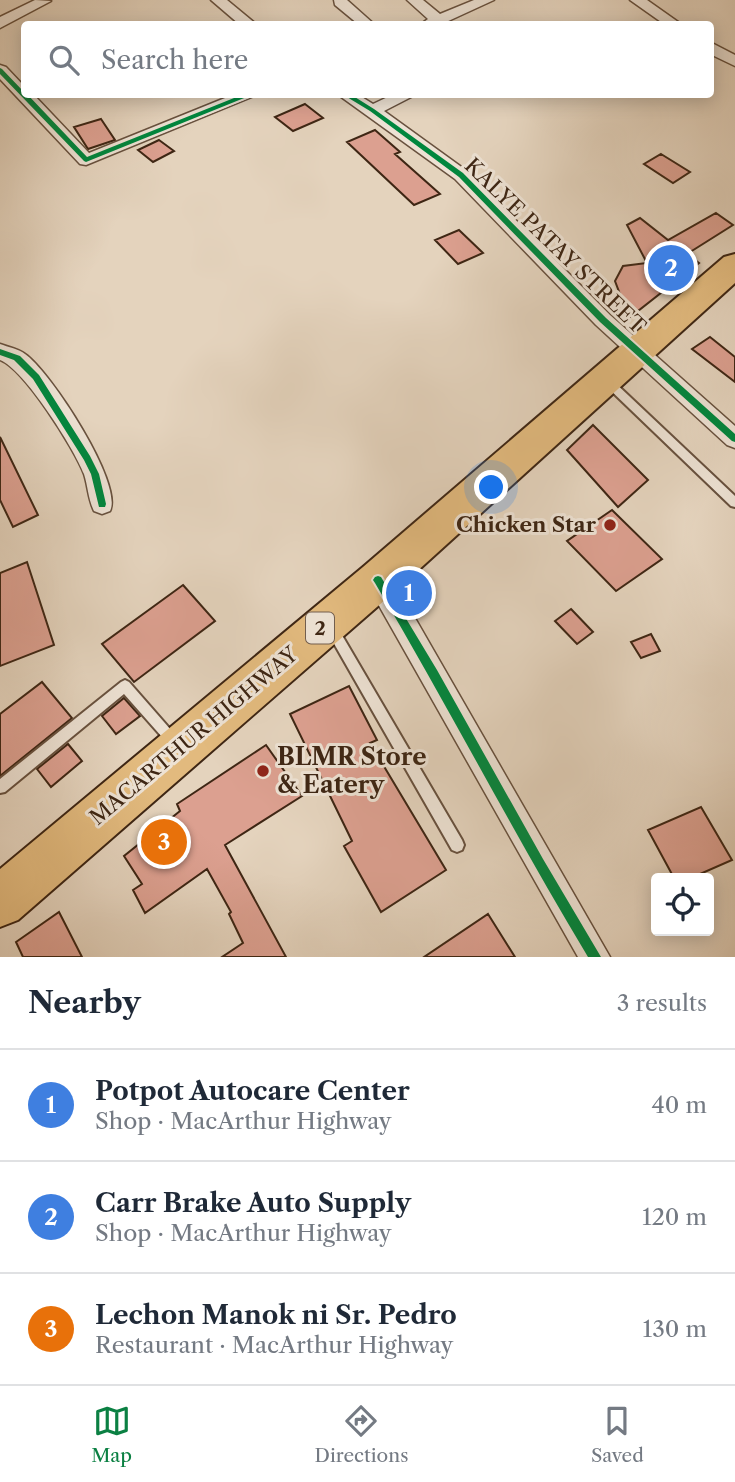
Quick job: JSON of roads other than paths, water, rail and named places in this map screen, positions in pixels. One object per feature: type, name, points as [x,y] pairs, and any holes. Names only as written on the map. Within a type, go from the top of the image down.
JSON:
[{"type":"highway","name":"MACARTHUR HIGHWAY","points":[[0,902],[378,580],[735,265]]},
{"type":"street","points":[[218,0],[244,21]]},
{"type":"street","points":[[414,0],[433,21]]},
{"type":"street","points":[[436,21],[487,0]]},
{"type":"street","points":[[637,0],[668,21]]},
{"type":"street","points":[[0,7],[46,1]]},
{"type":"street","points":[[0,23],[46,1]]},
{"type":"street","points":[[340,2],[362,21]]},
{"type":"street","points":[[714,49],[735,61]]},
{"type":"street","points":[[0,70],[21,92]]},
{"type":"street","points":[[27,98],[86,160],[241,98]]},
{"type":"street","name":"KALYE PATAY STREET","points":[[352,98],[461,175],[586,303],[735,439]]},
{"type":"street","points":[[372,110],[400,98]]},
{"type":"street","points":[[0,352],[17,358],[36,377],[87,458],[95,474],[102,504]]},
{"type":"street","points":[[378,580],[439,678],[495,785],[595,957]]},
{"type":"lane","points":[[606,380],[735,503]]},
{"type":"lane","points":[[328,622],[457,845]]},
{"type":"lane","points":[[0,787],[124,686],[179,747]]},
{"type":"place","name":"Carr Brake Auto Supply","points":[[671,268]]},
{"type":"place","name":"Chicken Star","points":[[610,525]]},
{"type":"place","name":"Potpot Autocare Center","points":[[409,593]]},
{"type":"place","name":"BLMR Store & Eatery","points":[[263,771]]},
{"type":"place","name":"Lechon Manok ni Sr. Pedro","points":[[164,842]]}]
